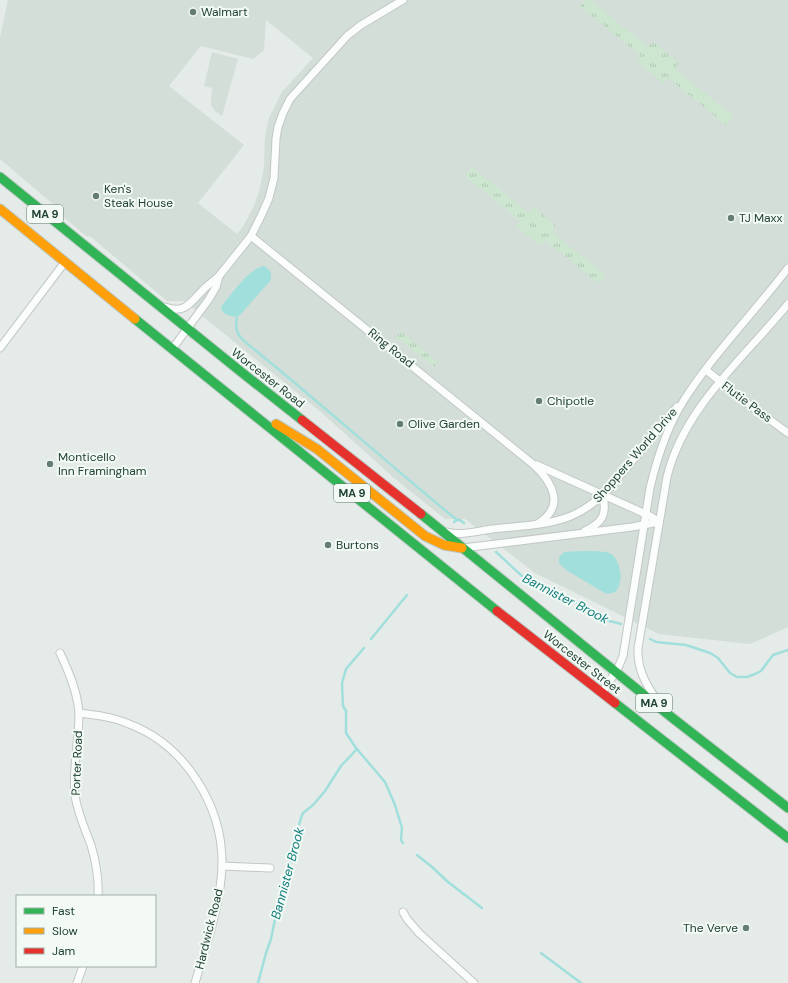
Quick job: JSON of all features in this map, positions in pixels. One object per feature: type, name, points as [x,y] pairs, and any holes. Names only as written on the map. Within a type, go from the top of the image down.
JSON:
[{"type":"highway","name":"Worcester Road","points":[[0,177],[156,304],[523,596]]},
{"type":"highway","name":"MA 9","points":[[0,209],[246,408]]},
{"type":"highway","points":[[246,408],[310,444],[429,539],[444,545],[463,548]]},
{"type":"highway","name":"Worcester Street","points":[[246,408],[457,578],[788,838]]},
{"type":"highway","name":"Worcester Street","points":[[523,596],[670,716],[788,808]]},
{"type":"street","points":[[156,304],[173,309],[186,307],[220,276],[251,236],[264,209],[272,188],[275,173],[277,133],[283,113],[290,99],[347,36],[361,25],[403,0]]},
{"type":"street","name":"Ring Road","points":[[251,236],[530,461],[546,478],[554,497],[554,504],[549,514],[537,524]]},
{"type":"street","points":[[0,348],[65,262]]},
{"type":"street","name":"Shoppers World Drive","points":[[435,526],[455,534],[537,524],[556,521],[574,515],[590,506],[603,495],[691,390],[788,268]]},
{"type":"street","points":[[173,348],[211,296],[220,276]]},
{"type":"street","name":"Shoppers World Drive","points":[[670,716],[656,700],[646,683],[640,671],[638,656],[638,643],[667,476],[676,449],[695,414],[788,304]]},
{"type":"street","name":"Flutie Pass","points":[[706,370],[788,433]]},
{"type":"street","name":"Shoppers World Drive","points":[[602,693],[622,660],[652,479],[663,444],[678,410],[691,390]]},
{"type":"street","name":"Ring Road","points":[[530,461],[555,474],[646,514],[659,522]]},
{"type":"street","points":[[576,534],[587,530],[601,520],[605,512],[603,495]]},
{"type":"street","points":[[463,548],[659,522]]},
{"type":"street","name":"Porter Road","points":[[60,654],[72,682],[79,713],[74,771],[75,796],[80,817],[94,857],[98,878],[98,895]]},
{"type":"street","name":"Hardwick Road","points":[[79,713],[105,716],[130,724],[157,740],[180,759],[195,778],[211,807],[220,839],[222,866],[217,906],[195,983]]},
{"type":"street","points":[[222,866],[270,868]]},
{"type":"street","points":[[403,912],[407,919],[419,932],[474,983]]},
{"type":"street","points":[[77,983],[83,967]]},
{"type":"shaded area","points":[[8,0],[788,0],[788,627],[750,644],[659,634],[535,573],[465,519],[445,519],[394,478],[322,413],[184,301],[167,301],[91,237],[86,236],[60,214],[60,210],[0,159],[0,37]],"holes":[[[266,20],[313,58],[282,92],[269,118],[265,135],[264,167],[260,188],[253,208],[237,234],[198,203],[244,145],[169,86],[201,46],[253,59],[264,50]]]},
{"type":"shaded area","points":[[212,52],[238,59],[222,116],[211,106],[212,88],[204,86]]},
{"type":"green space","points":[[585,0],[590,0],[648,47],[653,42],[679,63],[675,69],[733,116],[726,125],[668,78],[663,83],[637,62],[641,56],[580,6]]},
{"type":"green space","points":[[472,167],[528,212],[533,206],[556,226],[552,232],[605,275],[598,283],[545,240],[540,246],[516,226],[521,221],[465,176]]},
{"type":"green space","points":[[401,331],[438,362],[434,367],[396,337]]},
{"type":"water","points":[[264,266],[270,272],[270,281],[240,315],[233,316],[224,313],[221,306],[246,277],[258,268]]},
{"type":"water","points":[[600,551],[614,556],[620,569],[620,584],[617,590],[612,593],[605,593],[566,570],[559,563],[560,556],[565,552]]},
{"type":"waterway","points":[[237,317],[237,330],[244,341],[457,520]]},
{"type":"waterway","name":"Bannister Brook","points":[[454,522],[460,520],[464,523]]},
{"type":"waterway","name":"Bannister Brook","points":[[496,552],[522,576],[575,602],[588,611],[594,612],[602,619],[621,624]]},
{"type":"waterway","name":"Bannister Brook","points":[[371,639],[407,595]]},
{"type":"waterway","name":"Bannister Brook","points":[[650,639],[656,642],[686,645],[710,653],[718,658],[730,673],[737,677],[747,677],[761,671],[773,655],[788,650]]},
{"type":"waterway","name":"Bannister Brook","points":[[258,983],[271,939],[277,909],[292,856],[294,842],[303,813],[313,805],[325,791],[341,766],[356,750],[346,733],[346,711],[343,706],[342,683],[346,669],[364,648]]},
{"type":"waterway","points":[[356,748],[385,782],[395,805],[402,828],[401,840],[403,843]]},
{"type":"waterway","points":[[417,855],[448,882],[482,908]]},
{"type":"waterway","points":[[541,953],[581,983]]},
{"type":"traffic: fast","points":[[0,177],[302,420]]},
{"type":"traffic: fast","points":[[135,319],[497,611]]},
{"type":"traffic: fast","points":[[421,514],[670,716],[788,808]]},
{"type":"traffic: fast","points":[[615,703],[788,838]]},
{"type":"traffic: slow","points":[[0,209],[135,319]]},
{"type":"traffic: slow","points":[[276,424],[317,449],[425,536],[444,545],[462,548]]},
{"type":"traffic: jam","points":[[302,420],[421,514]]},
{"type":"traffic: jam","points":[[497,611],[615,703]]},
{"type":"place","name":"Walmart","points":[[193,12]]},
{"type":"place","name":"Ken's Steak House","points":[[96,196]]},
{"type":"place","name":"TJ Maxx","points":[[731,218]]},
{"type":"place","name":"Chipotle","points":[[539,401]]},
{"type":"place","name":"Olive Garden","points":[[400,424]]},
{"type":"place","name":"Monticello Inn Framingham","points":[[50,464]]},
{"type":"place","name":"Burtons","points":[[328,545]]},
{"type":"place","name":"The Verve","points":[[746,928]]}]
